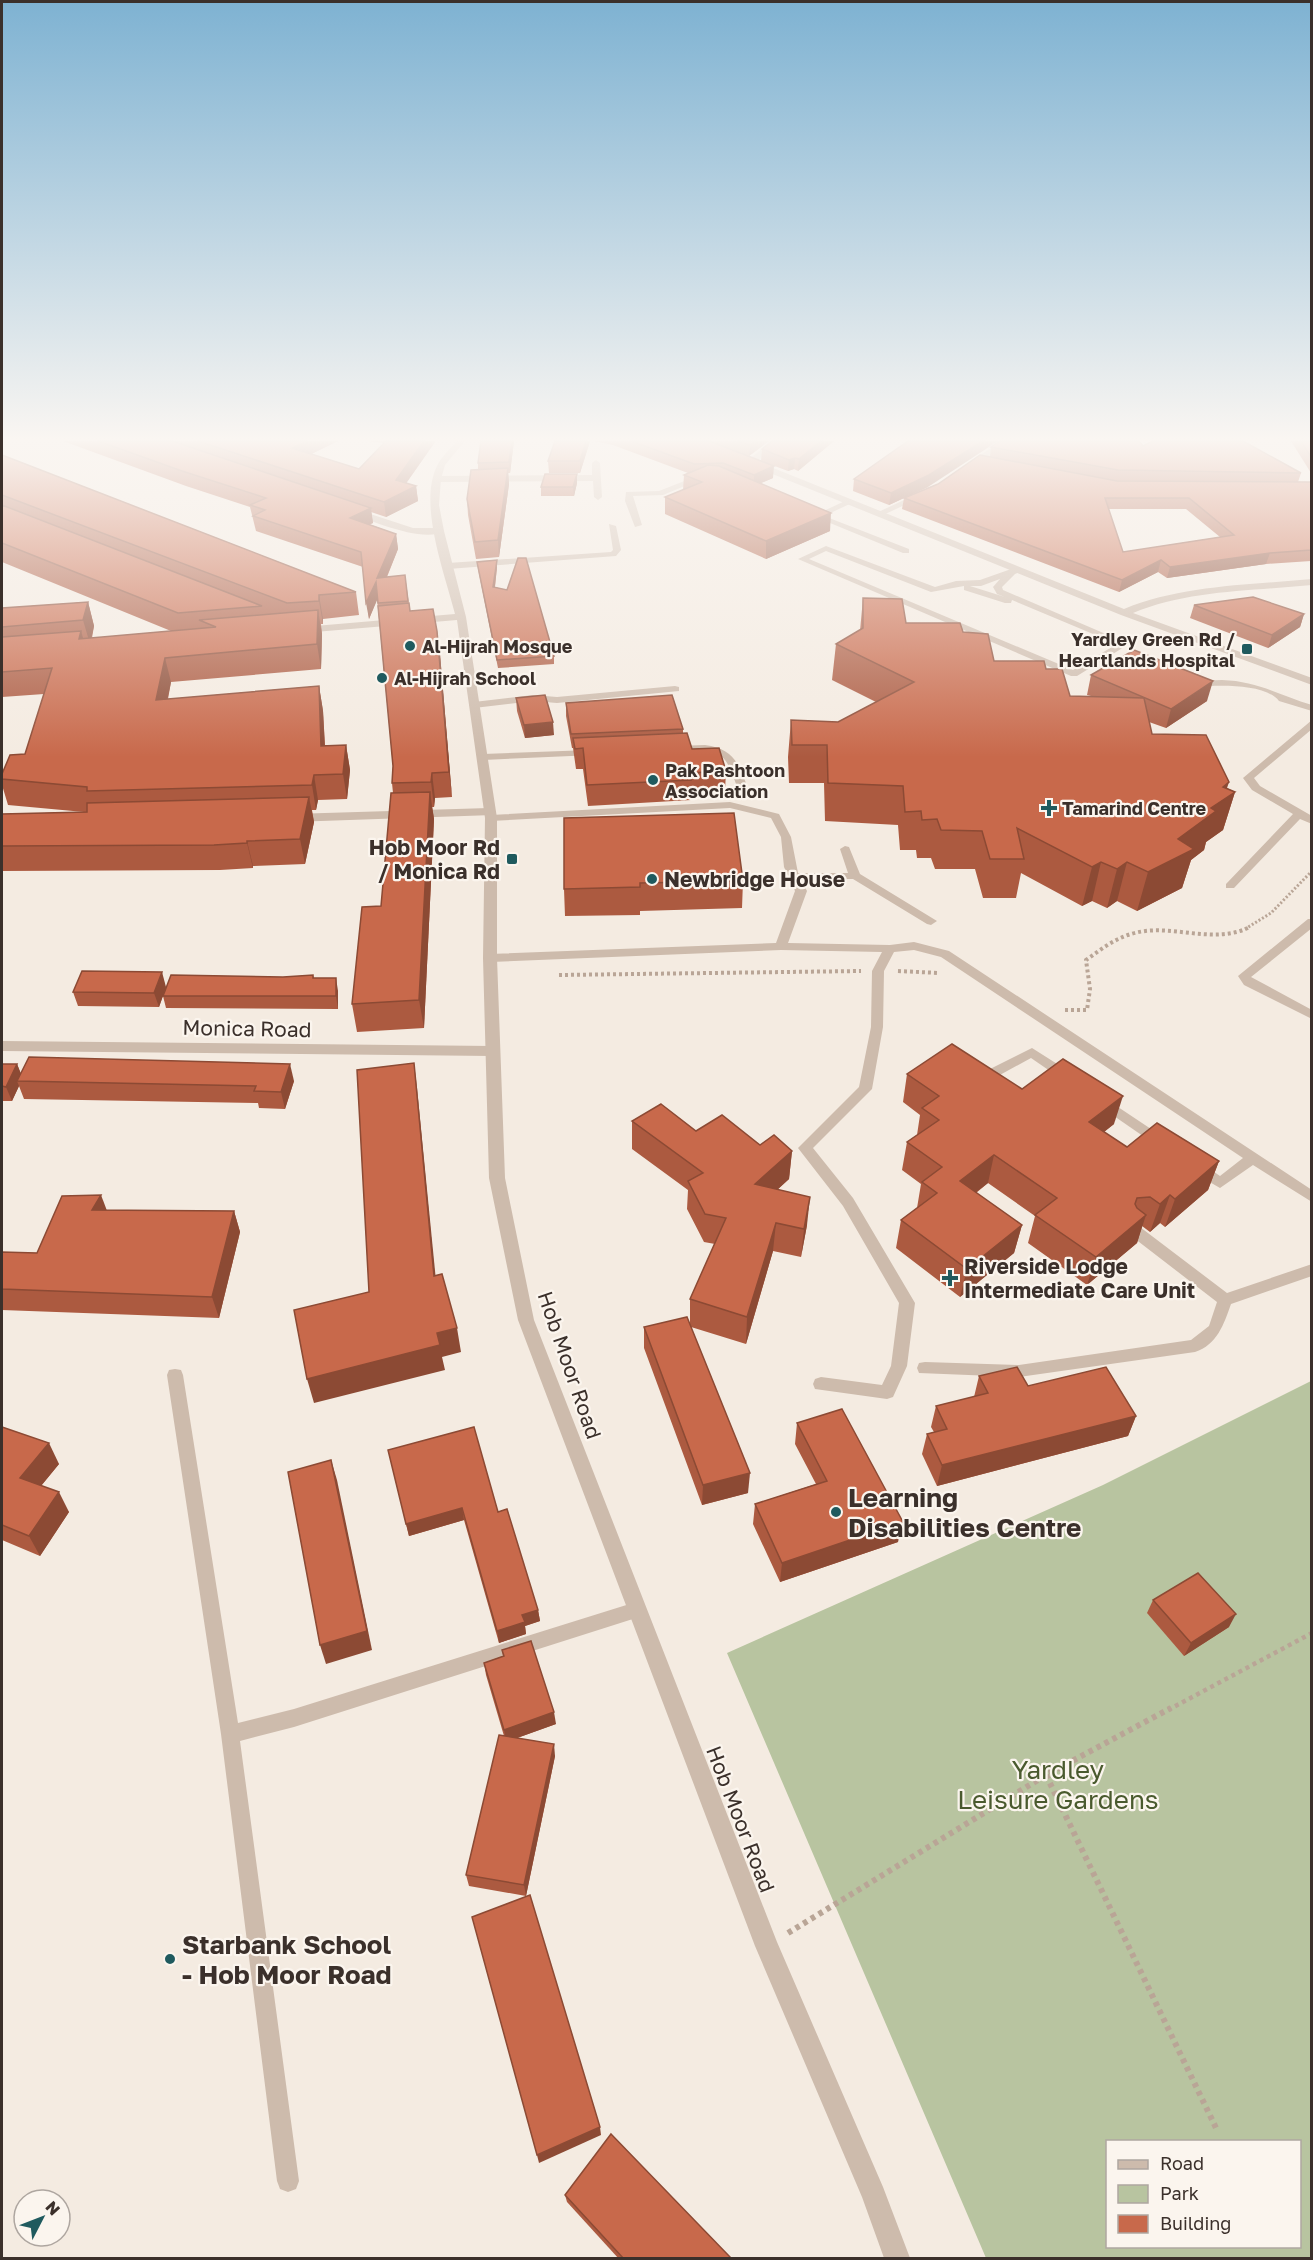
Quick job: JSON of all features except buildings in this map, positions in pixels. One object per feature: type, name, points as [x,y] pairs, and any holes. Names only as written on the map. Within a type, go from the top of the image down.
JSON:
[{"type":"street","name":"Hob Moor Road","points":[[443,546],[461,617],[490,815],[490,958],[497,1178],[526,1320],[767,1946],[874,2196],[897,2259]]},
{"type":"street","points":[[950,546],[1009,574],[1124,613],[1311,682]]},
{"type":"street","points":[[1124,613],[1148,603],[1184,595],[1311,582]]},
{"type":"street","points":[[287,631],[461,617]]},
{"type":"street","points":[[474,705],[533,698],[557,700],[675,688]]},
{"type":"street","points":[[277,818],[490,815]]},
{"type":"street","name":"Monica Road","points":[[2,1046],[492,1051]]},
{"type":"lane","points":[[448,566],[613,554],[617,550],[616,546]]},
{"type":"lane","points":[[894,546],[906,551]]},
{"type":"lane","points":[[826,548],[934,590],[956,584],[981,583],[1009,574],[997,587],[1000,592],[1124,644],[1115,654],[1074,674],[926,599],[802,559],[826,548]]},
{"type":"lane","points":[[956,584],[1042,611]]},
{"type":"lane","points":[[1180,680],[1191,684],[1232,681],[1265,696],[1311,708]]},
{"type":"lane","points":[[1311,723],[1248,778],[1256,788],[1311,821]]},
{"type":"lane","points":[[662,749],[707,747],[724,753],[734,762],[745,794]]},
{"type":"lane","points":[[483,757],[606,752]]},
{"type":"lane","points":[[490,815],[730,805],[775,816],[786,837],[790,867],[801,891],[781,946]]},
{"type":"lane","points":[[1230,886],[1299,814]]},
{"type":"lane","points":[[845,849],[855,876]]},
{"type":"lane","points":[[794,876],[855,876],[931,921]]},
{"type":"lane","points":[[1311,922],[1244,976],[1248,982],[1311,1015]]},
{"type":"lane","points":[[490,958],[781,946],[890,949],[914,946],[945,954],[1311,1197]]},
{"type":"lane","points":[[821,1383],[886,1392],[899,1366],[907,1303],[848,1202],[805,1148],[865,1089],[877,1027],[878,971],[890,949]]},
{"type":"lane","points":[[993,1073],[1032,1052],[1173,1150]]},
{"type":"lane","points":[[1191,1163],[1220,1183],[1252,1158]]},
{"type":"lane","points":[[1135,1232],[1224,1300]]},
{"type":"lane","points":[[1224,1300],[1311,1270]]},
{"type":"lane","points":[[925,1368],[1019,1371],[1195,1346],[1215,1329],[1224,1300]]},
{"type":"lane","points":[[175,1375],[230,1734],[288,2181]]},
{"type":"lane","points":[[230,1734],[294,1718],[636,1610]]},
{"type":"path","points":[[767,1946],[1046,1775],[1311,1633]]},
{"type":"path","points":[[1046,1775],[1216,2130]]},
{"type":"green space","name":"Yardley Leisure Gardens","points":[[1311,1381],[1311,2258],[986,2258],[727,1653],[1103,1485]]},
{"type":"place","name":"Al-Hijrah Mosque","points":[[410,646]]},
{"type":"place","name":"Yardley Green Rd / Heartlands Hospital","points":[[1247,649]]},
{"type":"place","name":"Al-Hijrah School","points":[[382,678]]},
{"type":"place","name":"Pak Pashtoon Association","points":[[653,780]]},
{"type":"place","name":"Tamarind Centre","points":[[1049,808]]},
{"type":"place","name":"Hob Moor Rd / Monica Rd","points":[[512,859]]},
{"type":"place","name":"Newbridge House","points":[[652,879]]},
{"type":"place","name":"Riverside Lodge Intermediate Care Unit","points":[[950,1278]]},
{"type":"place","name":"Learning Disabilities Centre","points":[[836,1512]]},
{"type":"place","name":"Starbank School - Hob Moor Road","points":[[170,1959]]}]
